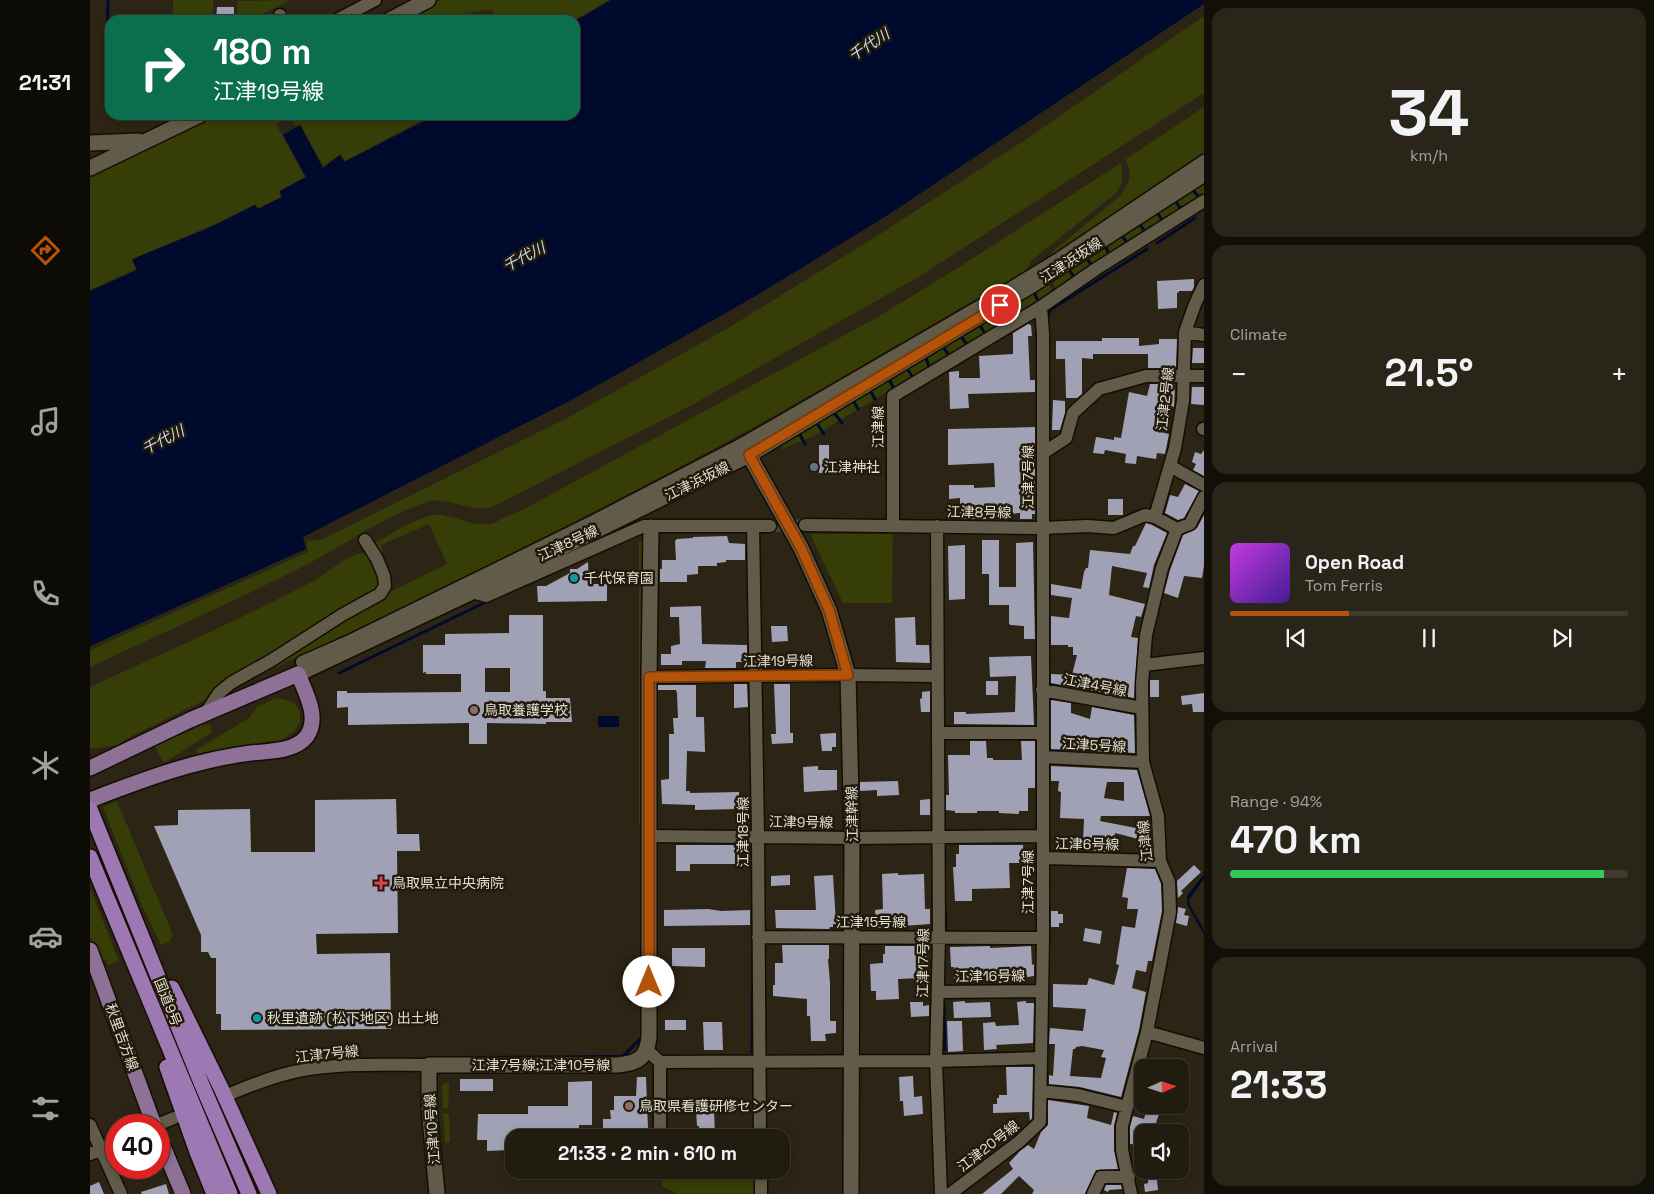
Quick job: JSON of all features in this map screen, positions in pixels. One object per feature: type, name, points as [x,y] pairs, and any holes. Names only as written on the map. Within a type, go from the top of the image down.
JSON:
[{"type":"highway","name":"国道9号","points":[[90,807],[202,1085],[249,1194]]},
{"type":"highway","name":"国道9号","points":[[90,857],[230,1194]]},
{"type":"highway","points":[[103,889],[197,1152],[214,1194]]},
{"type":"highway","points":[[125,895],[216,1079],[268,1194]]},
{"type":"main road","points":[[90,768],[300,668],[310,706],[312,724],[306,738],[298,744],[277,750],[231,756],[180,767],[90,807]]},
{"type":"main road","name":"秋里吉方線","points":[[90,950],[151,1114]]},
{"type":"main road","points":[[170,1163],[183,1194]]},
{"type":"street","points":[[346,15],[375,0]]},
{"type":"street","points":[[400,15],[428,0]]},
{"type":"street","points":[[90,168],[190,120]]},
{"type":"street","points":[[90,143],[146,141]]},
{"type":"street","points":[[300,668],[352,640],[581,528],[744,442],[1057,260],[1204,161]]},
{"type":"street","name":"江津浜坂線","points":[[300,668],[472,592],[749,455],[1032,285],[1204,174]]},
{"type":"street","name":"江津線","points":[[893,525],[893,396],[1041,307],[1096,269],[1204,201]]},
{"type":"street","name":"江津2号線","points":[[1155,517],[1170,466],[1183,400],[1185,332],[1204,285]]},
{"type":"street","name":"江津7号線","points":[[1041,307],[1043,334],[1043,938],[1041,1058]]},
{"type":"street","points":[[1185,332],[1204,335]]},
{"type":"street","points":[[1043,453],[1066,438],[1073,413],[1099,389],[1146,376],[1204,376]]},
{"type":"street","name":"江津幹線","points":[[749,455],[801,548],[829,610],[848,675],[852,838],[851,1194]]},
{"type":"street","points":[[1170,466],[1204,485]]},
{"type":"street","points":[[1155,517],[1177,528],[1190,524],[1204,497]]},
{"type":"street","name":"江津8号線","points":[[805,525],[1043,528],[1087,526],[1114,528],[1145,516],[1155,517]]},
{"type":"street","name":"江津8号線","points":[[472,592],[486,596],[644,526],[770,526]]},
{"type":"street","name":"江津18号線","points":[[753,526],[760,1129]]},
{"type":"street","points":[[937,526],[938,676]]},
{"type":"street","points":[[651,527],[649,1037],[647,1050],[660,1062],[936,1061],[1041,1058]]},
{"type":"street","name":"江津線","points":[[1131,1194],[1121,1136],[1147,1032],[1170,912],[1169,882],[1160,861],[1158,816],[1143,762],[1142,708],[1144,664],[1146,636],[1162,568],[1177,528]]},
{"type":"street","points":[[205,714],[220,693],[230,683],[272,660],[342,615],[380,594],[385,586],[384,576],[377,559],[365,540]]},
{"type":"street","points":[[1144,664],[1204,658]]},
{"type":"street","name":"江津19号線","points":[[649,677],[938,676]]},
{"type":"street","name":"江津17号線","points":[[938,676],[939,938],[936,1061],[941,1194]]},
{"type":"street","name":"江津4号線","points":[[1042,690],[1142,708]]},
{"type":"street","points":[[939,733],[1043,733]]},
{"type":"street","name":"江津5号線","points":[[1043,757],[1143,762]]},
{"type":"street","name":"江津9号線","points":[[649,836],[852,838],[1043,836]]},
{"type":"street","name":"江津6号線","points":[[1043,858],[1160,861]]},
{"type":"street","name":"江津15号線","points":[[758,937],[1043,938]]},
{"type":"street","points":[[90,972],[143,1114]]},
{"type":"street","name":"江津16号線","points":[[938,992],[1042,990]]},
{"type":"street","points":[[1147,1032],[1204,1048]]},
{"type":"street","name":"江津7号線;江津10号線","points":[[429,1065],[618,1065],[639,1060],[647,1050]]},
{"type":"street","name":"江津20号線","points":[[950,1194],[1020,1141],[1040,1122],[1041,1058]]},
{"type":"street","points":[[660,1062],[660,1129]]},
{"type":"street","name":"江津7号線","points":[[232,1093],[271,1078],[308,1069],[347,1065],[429,1065]]},
{"type":"street","name":"江津10号線","points":[[429,1065],[429,1107],[437,1194]]},
{"type":"street","points":[[1041,1091],[1078,1095],[1127,1107]]},
{"type":"street","points":[[170,1119],[174,1118]]},
{"type":"street","points":[[90,1124],[95,1151],[121,1194]]},
{"type":"street","points":[[1093,1194],[1101,1177],[1129,1177]]},
{"type":"street","points":[[761,1179],[761,1194]]},
{"type":"green space","points":[[173,0],[213,0],[213,15],[173,15]]},
{"type":"green space","points":[[291,0],[260,15],[237,15],[237,1]]},
{"type":"green space","points":[[440,0],[609,0],[580,17],[580,15],[493,15],[493,11],[487,10],[458,15],[411,15]]},
{"type":"green space","points":[[1204,16],[1204,93],[920,276],[692,405],[498,504],[489,508],[480,508],[434,501],[411,508],[380,523],[306,565],[90,667],[90,650],[308,552],[307,541],[321,540],[569,417],[728,328],[869,241],[1028,138]]},
{"type":"green space","points":[[1204,107],[1204,155],[1152,193],[1051,256],[1052,252],[1120,196],[1127,186],[1129,178],[1126,159]]},
{"type":"green space","points":[[204,120],[283,120],[276,124],[305,177],[279,191],[281,197],[258,208],[255,204],[213,225],[132,259],[136,269],[90,290],[90,176]]},
{"type":"green space","points":[[293,120],[423,120],[345,161],[341,154],[323,166],[300,124],[296,126]]},
{"type":"green space","points":[[1121,163],[1122,179],[1116,193],[1032,260],[1025,272],[695,459],[563,528],[227,690],[388,593],[447,564],[429,524],[381,545],[386,566],[377,554],[375,543],[408,524],[434,515],[449,516],[472,523],[491,524],[526,508],[876,318]]},
{"type":"green space","points":[[1204,182],[1204,194],[1056,289],[1052,282]]},
{"type":"green space","points":[[1048,283],[1053,291],[814,436],[782,449],[783,443]]},
{"type":"green space","points":[[810,534],[893,534],[892,603],[843,603]]},
{"type":"green space","points":[[639,542],[642,542],[642,824],[639,824]]},
{"type":"green space","points":[[365,553],[373,560],[382,586],[212,691],[207,699],[130,737],[118,745],[90,749],[90,687],[260,608],[315,580],[352,556]]},
{"type":"green space","points":[[276,698],[295,704],[300,711],[300,721],[295,731],[283,739],[197,754],[196,750],[249,718],[257,707]]},
{"type":"green space","points":[[205,724],[211,726],[212,732],[164,763],[154,746]]},
{"type":"green space","points":[[117,801],[173,935],[169,942],[161,945],[143,908],[103,807]]},
{"type":"green space","points":[[90,888],[119,961],[108,965],[105,959],[99,961],[90,937]]},
{"type":"green space","points":[[449,1083],[448,1109],[443,1108],[442,1086]]},
{"type":"green space","points":[[443,1114],[449,1114],[450,1141],[445,1143]]},
{"type":"green space","points":[[662,1179],[755,1179],[755,1194],[677,1194],[662,1186]]},
{"type":"water","name":"千代川","points":[[611,0],[1204,0],[1204,4],[888,215],[754,297],[577,397],[303,537],[306,549],[90,646],[90,291],[137,270],[132,260],[140,256],[211,227],[255,205],[258,209],[282,197],[280,191],[306,177],[283,135],[300,125],[323,168],[340,155],[344,162],[426,120],[580,120],[580,18]]},
{"type":"water","points":[[598,716],[619,716],[619,727],[598,727]]},
{"type":"water","points":[[640,825],[643,825],[643,1038],[624,1058],[454,1058],[454,1056],[622,1055],[640,1037]]},
{"type":"water","points":[[1204,874],[1204,879],[1189,900],[1192,910],[1202,926],[1204,935],[1187,904],[1187,896]]},
{"type":"building","points":[[217,7],[234,7],[234,15],[216,15]]},
{"type":"building","points":[[1194,279],[1192,291],[1179,291],[1177,293],[1177,308],[1158,309],[1157,281]]},
{"type":"building","points":[[1028,324],[1031,325],[1032,336],[1028,336],[1030,380],[1035,380],[1035,392],[968,394],[969,408],[950,409],[949,372],[959,371],[959,378],[980,378],[979,356],[1013,354],[1013,333]]},
{"type":"building","points":[[1102,338],[1139,338],[1139,346],[1159,344],[1159,339],[1177,339],[1176,368],[1148,368],[1148,354],[1093,354],[1093,359],[1082,358],[1082,394],[1077,398],[1066,398],[1065,359],[1056,359],[1056,341],[1102,341]]},
{"type":"building","points":[[1193,348],[1204,348],[1204,363],[1192,363]]},
{"type":"building","points":[[1150,384],[1175,384],[1174,407],[1169,405],[1167,408],[1160,432],[1169,434],[1165,454],[1157,453],[1156,459],[1137,456],[1136,464],[1125,463],[1126,454],[1105,450],[1104,454],[1093,453],[1096,437],[1114,440],[1114,437],[1121,438],[1129,392],[1147,396]]},
{"type":"building","points":[[1192,387],[1204,387],[1204,405],[1191,404]]},
{"type":"building","points":[[1053,400],[1065,401],[1065,413],[1060,430],[1052,430]]},
{"type":"building","points":[[1035,427],[1035,514],[1032,514],[1032,519],[1020,519],[1020,513],[1009,514],[1009,510],[986,510],[986,519],[960,519],[960,498],[949,499],[949,485],[974,485],[974,488],[995,487],[994,463],[948,465],[948,429]]},
{"type":"building","points":[[819,445],[829,445],[829,473],[819,473]]},
{"type":"building","points":[[1204,450],[1204,476],[1193,470],[1196,464],[1192,462],[1195,452],[1201,454]]},
{"type":"building","points":[[1185,484],[1199,491],[1184,518],[1178,520],[1165,513],[1170,495],[1178,497]]},
{"type":"building","points":[[1108,499],[1123,499],[1123,515],[1108,515]]},
{"type":"building","points":[[1204,515],[1204,566],[1202,578],[1184,576],[1178,598],[1164,593],[1183,535],[1197,528]]},
{"type":"building","points":[[1146,523],[1167,533],[1154,565],[1149,588],[1143,587],[1147,573],[1112,566],[1109,595],[1145,604],[1141,617],[1136,616],[1131,637],[1138,638],[1134,698],[1051,683],[1051,674],[1072,675],[1077,655],[1073,655],[1073,647],[1068,647],[1068,645],[1051,645],[1051,616],[1069,618],[1072,598],[1051,595],[1051,584],[1081,589],[1084,572],[1088,568],[1090,550],[1130,554]]},
{"type":"building","points":[[727,536],[729,543],[745,544],[745,560],[726,560],[726,562],[717,563],[717,566],[698,566],[698,574],[687,575],[687,582],[660,582],[662,560],[676,560],[675,541],[677,539]]},
{"type":"building","points":[[982,540],[999,540],[999,587],[1016,587],[1016,543],[1033,542],[1035,639],[1024,639],[1024,626],[1010,625],[1009,605],[989,605],[989,574],[982,574]]},
{"type":"building","points":[[965,545],[965,599],[949,600],[948,546]]},
{"type":"building","name":"千代保育園","points":[[588,562],[589,584],[607,584],[607,601],[538,602],[537,586],[546,586],[570,573],[570,569],[577,569]]},
{"type":"building","points":[[701,606],[702,644],[747,645],[747,662],[736,662],[736,668],[705,668],[706,661],[682,661],[682,665],[661,665],[661,654],[671,654],[671,646],[680,644],[679,617],[670,617],[670,607]]},
{"type":"building","points":[[509,615],[543,615],[543,691],[546,691],[546,698],[570,698],[572,722],[546,722],[546,724],[487,723],[487,744],[469,744],[469,723],[348,725],[348,707],[337,708],[337,691],[347,691],[347,693],[461,692],[461,674],[423,673],[423,645],[445,645],[445,634],[509,633]],"holes":[[[485,668],[510,668],[510,692],[485,692]]]},
{"type":"building","points":[[915,617],[916,645],[929,645],[930,663],[896,662],[895,618]]},
{"type":"building","points":[[771,626],[787,626],[788,641],[772,642]]},
{"type":"building","points":[[1031,656],[1034,725],[954,724],[954,712],[966,712],[966,714],[1015,712],[1016,676],[990,677],[989,657]]},
{"type":"building","points":[[1150,680],[1159,680],[1159,697],[1150,697]]},
{"type":"building","points":[[986,681],[998,681],[998,695],[986,695]]},
{"type":"building","points":[[734,684],[747,684],[748,707],[734,708]]},
{"type":"building","points":[[774,684],[790,684],[790,733],[793,733],[793,743],[772,744],[771,734],[776,734]]},
{"type":"building","points":[[658,685],[696,685],[696,717],[704,717],[705,752],[687,751],[686,791],[690,791],[690,793],[739,792],[739,809],[695,810],[695,805],[662,804],[661,780],[669,779],[669,734],[674,734],[673,718],[678,718],[676,690],[658,690]]},
{"type":"building","points":[[930,691],[930,712],[921,712],[920,699],[922,698],[922,692]]},
{"type":"building","points":[[1204,693],[1204,712],[1193,712],[1192,704],[1182,705],[1181,696]]},
{"type":"building","points":[[1051,700],[1071,703],[1071,713],[1090,719],[1092,707],[1134,715],[1135,753],[1051,749]]},
{"type":"building","points":[[836,733],[836,747],[832,747],[832,751],[822,751],[820,734]]},
{"type":"building","points":[[970,741],[986,741],[987,758],[993,758],[993,760],[1022,760],[1021,741],[1035,741],[1035,788],[1028,788],[1028,811],[1019,811],[1019,814],[999,813],[999,811],[955,813],[955,811],[946,810],[946,795],[949,795],[948,755],[970,755]]},
{"type":"building","points":[[818,766],[818,770],[837,770],[837,790],[804,792],[803,767]]},
{"type":"building","points":[[1051,766],[1137,770],[1150,816],[1101,816],[1100,821],[1151,831],[1152,853],[1145,852],[1146,841],[1115,833],[1114,849],[1110,849],[1110,852],[1094,851],[1094,842],[1083,842],[1084,819],[1060,818],[1061,792],[1058,791],[1059,781],[1051,781]],"holes":[[[1107,782],[1124,782],[1124,801],[1104,798]]]},
{"type":"building","points":[[898,781],[899,795],[877,796],[877,790],[860,791],[860,782]]},
{"type":"building","points":[[396,799],[397,834],[419,834],[420,851],[397,851],[398,933],[316,934],[317,954],[390,953],[391,1029],[221,1030],[221,1014],[216,1014],[216,958],[211,958],[208,952],[201,952],[201,935],[154,826],[178,825],[178,810],[250,809],[251,852],[315,852],[315,800]]},
{"type":"building","points":[[930,799],[930,815],[920,815],[920,800]]},
{"type":"building","points":[[676,845],[735,845],[735,864],[690,864],[690,871],[676,871]]},
{"type":"building","points":[[959,845],[1023,845],[1024,863],[1009,863],[1010,888],[972,889],[972,901],[955,901],[953,867],[956,867],[956,854],[959,854]]},
{"type":"building","points":[[1194,865],[1201,872],[1181,891],[1183,893],[1178,898],[1177,881]]},
{"type":"building","points":[[1127,868],[1155,869],[1161,884],[1162,911],[1152,961],[1148,961],[1146,972],[1136,970],[1132,988],[1146,992],[1139,1030],[1121,1097],[1080,1087],[1049,1084],[1049,1075],[1053,1076],[1055,1044],[1049,1044],[1050,1028],[1083,1031],[1086,1009],[1053,1007],[1053,984],[1087,985],[1089,978],[1114,985],[1119,965],[1116,964],[1122,926],[1135,928],[1138,909],[1127,909],[1128,898],[1122,897]],"holes":[[[1082,1046],[1104,1050],[1101,1057],[1106,1058],[1101,1078],[1070,1076],[1073,1049]]]},
{"type":"building","points":[[898,873],[898,875],[924,874],[925,909],[930,909],[930,924],[876,928],[875,910],[883,909],[882,874]]},
{"type":"building","points":[[790,875],[790,885],[771,886],[771,876]]},
{"type":"building","points":[[833,875],[836,924],[833,924],[833,927],[829,929],[776,928],[775,910],[816,910],[814,876]]},
{"type":"building","points":[[1178,907],[1186,909],[1184,915],[1189,916],[1187,926],[1176,923]]},
{"type":"building","points":[[708,909],[721,911],[750,910],[750,925],[664,926],[664,910]]},
{"type":"building","points":[[1051,911],[1058,911],[1058,914],[1063,914],[1063,923],[1059,923],[1059,927],[1051,927]]},
{"type":"building","points":[[1085,928],[1102,931],[1100,944],[1083,941]]},
{"type":"building","points":[[782,945],[829,945],[830,1021],[836,1021],[836,1033],[825,1034],[826,1041],[811,1041],[810,1016],[807,1016],[807,999],[773,996],[775,963],[783,963]]},
{"type":"building","points":[[885,946],[926,946],[927,971],[924,971],[925,976],[921,976],[922,978],[898,979],[899,999],[876,1000],[876,991],[871,991],[870,964],[883,963]]},
{"type":"building","points":[[990,946],[990,948],[1031,946],[1034,976],[1014,979],[1015,982],[999,983],[999,980],[955,983],[954,967],[951,967],[950,947]]},
{"type":"building","points":[[672,948],[705,948],[705,967],[672,966]]},
{"type":"building","points":[[965,1001],[965,1003],[990,1002],[991,1017],[954,1018],[953,1002]]},
{"type":"building","points":[[1026,1001],[1026,1003],[1034,1003],[1033,1043],[996,1045],[997,1049],[984,1050],[983,1023],[995,1022],[996,1026],[1019,1025],[1017,1002]]},
{"type":"building","points":[[910,1002],[923,1002],[923,1006],[929,1005],[929,1016],[911,1017]]},
{"type":"building","points":[[665,1020],[686,1020],[686,1030],[665,1030]]},
{"type":"building","points":[[947,1021],[962,1021],[963,1051],[948,1052]]},
{"type":"building","points":[[703,1022],[722,1022],[723,1050],[704,1050]]},
{"type":"building","points":[[1006,1067],[1033,1067],[1032,1118],[1030,1121],[1029,1112],[993,1113],[993,1104],[997,1104],[999,1095],[1007,1095]]},
{"type":"building","points":[[913,1076],[914,1097],[922,1096],[923,1114],[904,1116],[903,1101],[900,1101],[899,1077]]},
{"type":"building","points":[[637,1077],[646,1077],[648,1129],[603,1129],[603,1119],[611,1119],[610,1110],[614,1110],[614,1096],[636,1096]]},
{"type":"building","points":[[460,1079],[493,1079],[493,1091],[460,1091]]},
{"type":"building","points":[[592,1081],[592,1125],[579,1125],[579,1129],[505,1129],[505,1150],[487,1151],[487,1140],[477,1140],[478,1114],[528,1114],[528,1106],[568,1106],[568,1082]]},
{"type":"building","points":[[1048,1100],[1089,1106],[1087,1118],[1111,1125],[1114,1112],[1117,1113],[1114,1126],[1114,1150],[1118,1169],[1096,1170],[1085,1194],[1032,1194],[1034,1190],[1019,1176],[1001,1194],[982,1194],[1013,1169],[1009,1163],[1020,1151],[1028,1145],[1034,1149],[1041,1132],[1048,1125]]},
{"type":"building","points":[[714,1107],[715,1129],[699,1129],[699,1126],[697,1126],[696,1110],[700,1110],[700,1108]]},
{"type":"building","points":[[1146,1114],[1159,1114],[1156,1124],[1134,1124],[1134,1144],[1130,1144],[1130,1127],[1133,1116],[1144,1119]]},
{"type":"building","points":[[1148,1179],[1157,1179],[1158,1190],[1145,1192],[1144,1184],[1148,1183]]},
{"type":"building","points":[[99,1182],[104,1194],[90,1194],[90,1186]]},
{"type":"building","points":[[166,1184],[169,1194],[142,1194],[141,1192]]},
{"type":"building","points":[[1106,1185],[1121,1185],[1122,1189],[1109,1190],[1108,1192],[1104,1190]]},
{"type":"waterway","points":[[108,0],[108,15]]},
{"type":"waterway","points":[[1193,190],[1198,196]]},
{"type":"waterway","points":[[1176,202],[1181,209]]},
{"type":"waterway","points":[[1158,214],[1162,220]]},
{"type":"waterway","points":[[1157,243],[1195,218]]},
{"type":"waterway","points":[[1141,226],[1145,232]]},
{"type":"waterway","points":[[1123,237],[1127,243]]},
{"type":"waterway","points":[[1106,248],[1109,254]]},
{"type":"waterway","points":[[1048,317],[1050,310],[1147,249]]},
{"type":"waterway","points":[[1088,260],[1092,266]]},
{"type":"waterway","points":[[1070,271],[1074,277]]},
{"type":"waterway","points":[[1035,294],[1037,299]]},
{"type":"waterway","points":[[1017,305],[1020,310]]},
{"type":"waterway","points":[[998,316],[1002,321]]},
{"type":"waterway","points":[[981,327],[984,332]]},
{"type":"waterway","points":[[962,338],[966,343]]},
{"type":"waterway","points":[[944,348],[948,354]]},
{"type":"waterway","points":[[926,358],[929,366]]},
{"type":"waterway","points":[[908,370],[912,376]]},
{"type":"waterway","points":[[890,381],[893,387]]},
{"type":"waterway","points":[[871,392],[875,399]]},
{"type":"waterway","points":[[854,402],[858,409]]},
{"type":"waterway","points":[[835,414],[842,423]]},
{"type":"waterway","points":[[818,425],[824,434]]},
{"type":"waterway","points":[[800,435],[805,444]]},
{"type":"waterway","points":[[339,673],[490,600]]},
{"type":"waterway","points":[[945,911],[946,925]]},
{"type":"waterway","points":[[752,1052],[753,950]]},
{"type":"waterway","points":[[944,1005],[945,1050]]},
{"type":"tunnel","points":[[770,526],[805,525]]},
{"type":"place","name":"江津神社","points":[[814,467]]},
{"type":"place","name":"千代保育園","points":[[574,578]]},
{"type":"place","name":"鳥取養護学校","points":[[474,710]]},
{"type":"place","name":"鳥取県立中央病院","points":[[381,883]]},
{"type":"place","name":"秋里遺跡 (松下地区) 出土地","points":[[257,1018]]},
{"type":"place","name":"鳥取県看護研修センター","points":[[629,1106]]},
{"type":"route","points":[[649,982],[649,677],[848,675],[829,610],[801,548],[749,455],[1000,305]]}]
